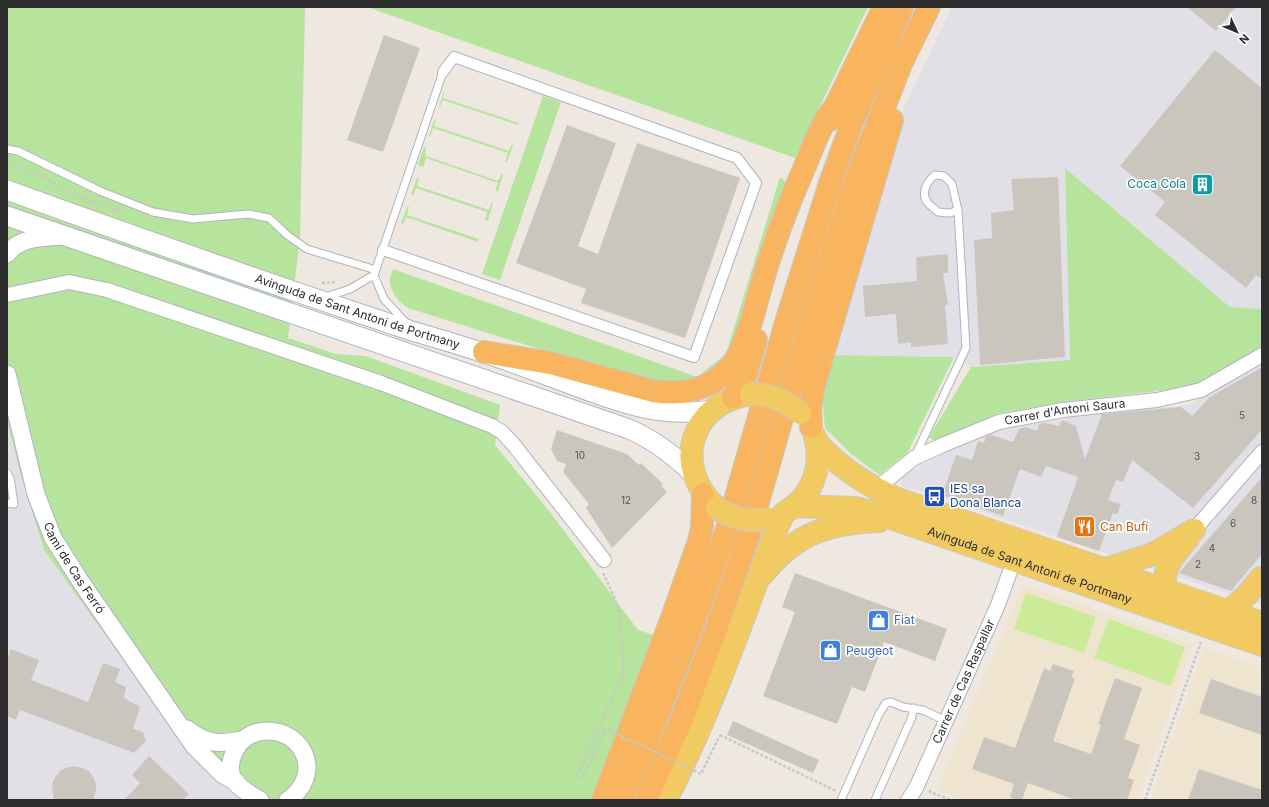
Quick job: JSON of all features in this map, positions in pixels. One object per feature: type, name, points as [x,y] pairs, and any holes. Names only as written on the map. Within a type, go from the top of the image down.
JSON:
[{"type":"highway","points":[[742,396],[744,381],[777,268],[835,107],[884,7]]},
{"type":"highway","points":[[621,800],[646,745],[692,629],[723,540],[787,319],[830,183],[853,120],[902,7]]},
{"type":"highway","points":[[646,800],[681,721],[748,538],[830,254],[852,189],[901,64],[929,7]]},
{"type":"highway","points":[[809,427],[810,408],[814,386],[898,102],[901,64]]},
{"type":"highway","points":[[484,352],[550,363],[653,391],[667,393],[683,393],[701,389],[716,380],[730,368],[739,354],[749,326],[763,277],[793,193],[824,120],[835,107]]},
{"type":"highway","points":[[603,800],[699,541],[710,501]]},
{"type":"main road","name":"Avinguda de Sant Antoni de Portmany","points":[[7,190],[319,291],[414,331],[484,352],[621,403],[669,413],[712,410]]},
{"type":"main road","name":"Avinguda de Sant Antoni de Portmany","points":[[7,216],[629,429],[646,436],[667,450],[693,474]]},
{"type":"main road","points":[[666,800],[687,759],[726,668],[783,513],[808,491],[813,482],[818,462],[809,427],[786,402],[778,398],[760,394],[742,396],[719,405],[712,410],[702,422],[695,435],[691,454],[693,474],[710,501],[725,514],[745,520],[755,520],[783,513]]},
{"type":"main road","name":"Avinguda de Sant Antoni de Portmany","points":[[809,427],[825,452],[845,469],[876,489],[902,500],[1262,623]]},
{"type":"main road","name":"Avinguda de Sant Antoni de Portmany","points":[[783,513],[855,508],[876,513],[1262,645]]},
{"type":"main road","points":[[756,583],[776,559],[790,546],[803,537],[830,527],[897,520]]},
{"type":"main road","points":[[1106,569],[1152,554],[1194,530]]},
{"type":"main road","points":[[1164,589],[1165,572],[1170,560],[1194,530]]},
{"type":"main road","points":[[1229,611],[1262,580]]},
{"type":"street","points":[[382,250],[694,357],[756,183],[737,158],[454,57],[443,72]]},
{"type":"street","points":[[7,254],[10,250],[27,240],[69,236]]},
{"type":"street","points":[[7,295],[69,282],[107,290],[381,384],[492,426],[502,432],[513,444],[604,560]]},
{"type":"street","name":"Carrer d'Antoni Saura","points":[[876,489],[914,458],[999,422],[1063,410],[1157,400],[1201,390],[1262,355]]},
{"type":"street","name":"Camí de Cas Ferró","points":[[7,374],[36,494],[53,538],[80,582],[194,746],[222,774],[236,782],[260,800]]},
{"type":"street","points":[[1194,530],[1262,452]]},
{"type":"street","name":"Carrer de Cas Raspallar","points":[[908,800],[918,794],[946,721],[998,605],[1014,560]]},
{"type":"street","name":"Camí de Cas Ferró","points":[[179,723],[202,740],[214,743],[243,740],[257,732],[265,731],[278,732],[292,738],[306,758],[307,776],[303,784]]},
{"type":"street","points":[[236,782],[232,773],[232,761],[237,747],[243,740]]},
{"type":"street","points":[[288,800],[298,792],[303,784]]},
{"type":"street","points":[[303,784],[311,800]]},
{"type":"lane","points":[[414,331],[384,299],[375,272],[443,72]]},
{"type":"lane","points":[[7,149],[18,151],[100,191],[153,212],[192,219],[248,214],[270,218],[287,235],[307,249],[375,272]]},
{"type":"lane","points":[[914,458],[966,348],[958,210],[952,184],[944,176],[935,175],[929,180],[925,190],[927,202],[938,212],[950,213],[958,210]]},
{"type":"lane","points":[[319,291],[350,289],[375,272]]},
{"type":"lane","points":[[7,473],[10,478],[14,504],[7,503]]},
{"type":"lane","points":[[842,797],[882,708],[886,703],[891,702],[923,710],[946,721]]},
{"type":"lane","points":[[875,800],[912,717],[913,708]]},
{"type":"path","points":[[7,163],[44,177],[68,192],[131,216]]},
{"type":"path","points":[[319,291],[341,282]]},
{"type":"path","points":[[604,560],[602,572],[613,594],[620,614],[624,673],[577,775],[583,778],[606,729],[701,774],[720,736],[842,797]]},
{"type":"path","points":[[1194,638],[1208,643]]},
{"type":"path","points":[[1145,800],[1202,641]]},
{"type":"path","points":[[932,786],[930,792],[951,800]]},
{"type":"shaded area","points":[[952,7],[1262,7],[1262,309],[1230,307],[1065,168],[1070,360],[971,367],[954,357],[830,355],[868,220],[901,114]]},
{"type":"shaded area","points":[[1262,365],[1262,605],[917,490],[901,489],[902,477],[949,449],[1008,427],[1085,415],[1188,405]]},
{"type":"shaded area","points":[[7,420],[21,476],[44,550],[247,800],[7,800]]},
{"type":"shaded area","points":[[1023,584],[1193,644],[1138,800],[964,800],[937,790]]},
{"type":"shaded area","points":[[1204,647],[1262,667],[1262,800],[1150,800]]},
{"type":"green space","points":[[7,7],[305,7],[300,238],[288,338],[336,354],[366,356],[500,405],[495,445],[550,512],[638,630],[657,636],[591,800],[247,800],[199,765],[44,550],[21,476],[7,421]]},
{"type":"green space","points":[[367,7],[868,7],[795,158]]},
{"type":"green space","points":[[445,88],[443,98],[519,123],[518,125],[443,100],[439,109]]},
{"type":"green space","points":[[543,96],[561,102],[500,280],[482,274]]},
{"type":"green space","points":[[436,119],[434,126],[509,151],[512,144],[513,146],[507,162],[505,162],[508,153],[433,128],[430,137],[429,136],[434,120]]},
{"type":"green space","points":[[424,147],[426,148],[426,156],[498,181],[502,173],[503,175],[498,191],[495,191],[498,183],[426,158],[423,167],[418,165]]},
{"type":"green space","points":[[1065,168],[1230,307],[1262,309],[1262,348],[1192,387],[1071,401],[997,414],[935,441],[929,437],[971,367],[1070,360]]},
{"type":"green space","points":[[419,177],[417,186],[489,210],[492,202],[493,204],[488,220],[485,221],[487,212],[416,188],[413,196],[411,194],[417,178]]},
{"type":"green space","points":[[780,177],[790,186],[729,362],[682,388],[590,365],[408,308],[392,291],[390,278],[393,269],[697,377],[726,354]]},
{"type":"green space","points":[[409,206],[407,215],[479,239],[478,242],[406,217],[403,225],[401,223],[407,207]]},
{"type":"green space","points":[[830,355],[954,357],[908,452],[879,475],[850,453],[825,428],[821,387]]},
{"type":"green space","points":[[1026,593],[1096,617],[1084,653],[1014,629]]},
{"type":"green space","points":[[1109,619],[1185,647],[1171,686],[1094,658]]},
{"type":"building","points":[[1187,7],[1236,7],[1216,31]]},
{"type":"building","points":[[384,35],[420,48],[383,152],[347,140]]},
{"type":"building","name":"Coca Cola","points":[[1215,50],[1262,88],[1262,279],[1256,275],[1246,288],[1155,215],[1165,202],[1120,166]]},
{"type":"building","points":[[567,125],[616,143],[578,246],[598,254],[637,143],[740,178],[685,338],[581,303],[586,289],[516,263]]},
{"type":"building","points":[[1058,177],[1065,357],[980,365],[974,240],[992,238],[991,213],[1014,210],[1011,179]]},
{"type":"building","points":[[948,254],[948,273],[943,273],[948,305],[945,305],[948,344],[911,347],[911,342],[898,344],[896,314],[865,317],[863,286],[917,281],[916,257]]},
{"type":"building","points":[[1262,367],[1262,430],[1193,508],[1132,460],[1123,482],[1116,480],[1108,500],[1121,504],[1117,515],[1113,513],[1099,551],[1057,537],[1078,477],[1046,466],[1041,477],[1020,469],[1003,516],[942,495],[956,455],[972,460],[978,441],[984,443],[986,436],[991,435],[1013,442],[1019,429],[1025,427],[1037,431],[1039,424],[1045,423],[1059,426],[1062,420],[1076,426],[1085,459],[1102,414],[1181,407],[1192,416],[1210,397]]},
{"type":"building","points":[[557,430],[627,454],[639,465],[641,463],[663,484],[661,486],[667,492],[612,548],[586,508],[589,504],[563,472],[566,464],[557,461],[551,449]]},
{"type":"building","points":[[1262,477],[1262,554],[1231,591],[1179,573]]},
{"type":"building","name":"Peugeot","points":[[795,573],[947,629],[935,661],[884,642],[865,692],[852,687],[837,724],[763,696],[795,612],[782,607]]},
{"type":"building","points":[[11,649],[39,660],[31,680],[88,702],[103,663],[120,669],[115,682],[126,687],[124,698],[140,707],[133,729],[143,732],[146,741],[134,753],[20,710],[16,720],[7,716],[7,659]]},
{"type":"building","points":[[1053,664],[1074,671],[1071,677],[1075,678],[1053,741],[1091,754],[1101,725],[1098,724],[1115,678],[1142,688],[1124,739],[1140,745],[1128,778],[1134,780],[1127,800],[1076,800],[1028,783],[1022,800],[1017,800],[1010,797],[1014,784],[972,769],[984,737],[1015,748],[1044,668],[1050,671]]},
{"type":"building","points":[[1211,679],[1262,697],[1262,735],[1199,713]]},
{"type":"building","points":[[733,721],[819,760],[813,773],[727,735]]},
{"type":"building","points":[[149,756],[189,794],[183,800],[124,800],[140,783],[132,775]]},
{"type":"building","points":[[75,766],[89,771],[93,777],[96,784],[96,791],[93,800],[54,800],[52,790],[53,782],[56,776],[61,770]]},
{"type":"building","points":[[1199,769],[1262,790],[1262,800],[1188,800]]},
{"type":"place","name":"Coca Cola","points":[[1202,184]]},
{"type":"place","name":"IES sa Dona Blanca","points":[[935,496]]},
{"type":"place","name":"Can Bufí","points":[[1085,527]]},
{"type":"place","name":"Fiat","points":[[878,620]]},
{"type":"place","name":"Peugeot","points":[[830,651]]}]
